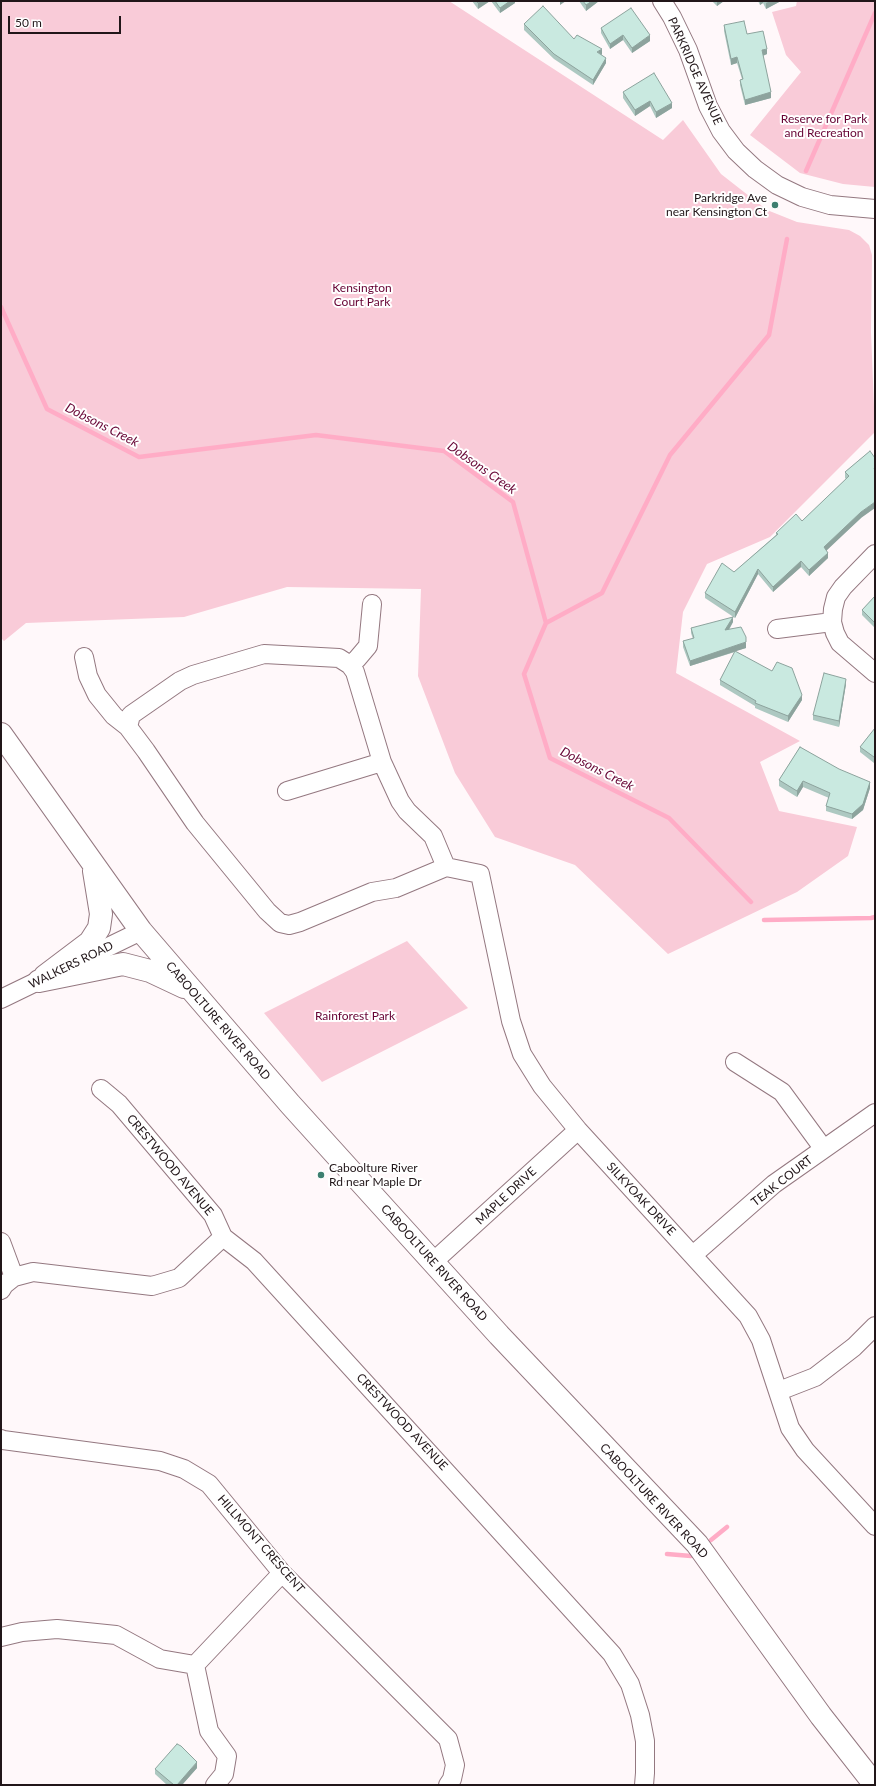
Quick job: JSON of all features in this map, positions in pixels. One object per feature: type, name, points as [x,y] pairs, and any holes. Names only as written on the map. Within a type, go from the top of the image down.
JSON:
[{"type":"main road","name":"CABOOLTURE RIVER ROAD","points":[[1,734],[141,931],[191,990],[499,1335],[697,1544],[822,1716],[875,1785]]},
{"type":"main road","points":[[39,981],[90,942],[99,928],[100,908],[93,864]]},
{"type":"main road","points":[[39,981],[123,964],[150,970],[191,990]]},
{"type":"street","name":"PARKRIDGE AVENUE","points":[[662,1],[672,16],[688,50],[708,106],[721,131],[741,156],[755,169],[777,185],[802,197],[830,205],[875,209]]},
{"type":"street","points":[[875,554],[843,587],[836,597],[832,622],[840,643],[875,673]]},
{"type":"street","points":[[350,665],[358,660],[368,646],[372,604]]},
{"type":"street","points":[[776,629],[832,622]]},
{"type":"street","points":[[84,657],[88,676],[97,695],[114,716],[128,727],[195,823],[267,911],[280,923],[289,924],[300,922],[372,892],[396,888],[446,867],[433,836],[407,811],[400,801],[382,762],[355,672],[350,665],[339,658],[264,654],[193,675],[180,681],[131,715],[128,727]]},
{"type":"street","points":[[287,791],[382,762]]},
{"type":"street","name":"SILKYOAK DRIVE","points":[[446,867],[480,874],[511,1021],[522,1054],[542,1086],[578,1130],[748,1316],[761,1340],[790,1428],[805,1450],[875,1526]]},
{"type":"street","name":"WALKERS ROAD","points":[[1,999],[141,931]]},
{"type":"street","points":[[735,1062],[782,1092],[823,1148]]},
{"type":"street","name":"CRESTWOOD AVENUE","points":[[101,1089],[119,1104],[212,1215],[222,1237],[254,1262],[612,1654],[630,1684],[640,1714],[645,1741],[644,1785]]},
{"type":"street","name":"TEAK COURT","points":[[693,1255],[774,1184],[823,1148],[875,1113]]},
{"type":"street","name":"MAPLE DRIVE","points":[[433,1262],[578,1130]]},
{"type":"street","points":[[1,1290],[4,1285],[14,1277],[33,1272],[152,1286],[179,1278],[222,1237]]},
{"type":"street","points":[[1,1242],[14,1277]]},
{"type":"street","points":[[779,1391],[815,1377],[854,1347],[875,1326]]},
{"type":"street","name":"HILLMONT CRESCENT","points":[[1,1439],[160,1461],[184,1469],[209,1484],[282,1573],[448,1739],[455,1765],[452,1778],[448,1785]]},
{"type":"street","points":[[195,1665],[282,1573]]},
{"type":"street","points":[[1,1637],[22,1632],[57,1629],[116,1635],[160,1659],[195,1665]]},
{"type":"street","points":[[195,1665],[208,1731],[227,1756],[224,1774],[215,1785]]},
{"type":"green space","name":"Kensington Court Park","points":[[1,1],[449,1],[663,140],[683,120],[721,174],[767,210],[797,222],[849,230],[860,236],[869,245],[872,255],[871,332],[875,432],[770,537],[707,564],[683,612],[676,673],[800,741],[760,762],[779,811],[857,827],[848,856],[797,892],[668,954],[575,865],[495,837],[455,773],[418,676],[421,589],[287,587],[184,617],[26,623],[4,641],[1,638]]},
{"type":"green space","name":"Reserve for Park and Recreation","points":[[797,1],[875,1],[875,187],[843,184],[800,173],[750,135],[801,72],[786,55],[772,12],[796,6]]},
{"type":"green space","name":"Rainforest Park","points":[[407,941],[468,1008],[322,1082],[264,1013]]},
{"type":"building","points":[[495,1],[510,1],[500,8]]},
{"type":"building","points":[[583,1],[592,1],[586,5]]},
{"type":"building","points":[[543,6],[574,39],[577,35],[602,49],[597,52],[606,58],[593,80],[554,54],[524,24]]},
{"type":"building","points":[[631,8],[650,35],[632,48],[623,35],[610,44],[601,28]]},
{"type":"building","points":[[744,21],[747,34],[763,31],[767,49],[762,50],[771,92],[745,100],[740,80],[743,79],[737,57],[731,59],[724,25]]},
{"type":"building","points":[[654,73],[672,103],[656,112],[650,101],[635,110],[623,92]]},
{"type":"building","points":[[870,451],[875,458],[875,502],[861,512],[824,547],[828,553],[809,570],[801,561],[773,587],[758,569],[735,612],[705,593],[722,563],[734,572],[778,534],[776,533],[796,514],[802,521],[849,476],[845,472]]},
{"type":"building","points":[[875,596],[875,623],[862,610]]},
{"type":"building","points":[[733,617],[725,630],[741,627],[746,637],[746,642],[690,661],[683,641],[694,638],[691,628]]},
{"type":"building","points":[[735,651],[772,671],[777,662],[792,668],[802,695],[788,716],[755,703],[756,701],[720,680]]},
{"type":"building","points":[[824,673],[846,679],[839,721],[813,715]]},
{"type":"building","points":[[875,728],[875,756],[874,757],[860,747]]},
{"type":"building","points":[[800,747],[839,769],[870,782],[863,804],[852,814],[826,806],[830,793],[803,781],[797,791],[779,780]]},
{"type":"building","points":[[177,1744],[197,1762],[177,1785],[174,1785],[155,1769]]},
{"type":"waterway","points":[[806,171],[875,13]]},
{"type":"waterway","points":[[546,623],[602,593],[670,455],[769,335],[787,239]]},
{"type":"waterway","name":"Dobsons Creek","points":[[1,307],[47,409],[139,457],[316,435],[444,451],[513,502],[546,623],[524,674],[550,758],[669,818],[751,902]]},
{"type":"waterway","name":"Dobsons Creek","points":[[764,920],[875,917]]},
{"type":"waterway","points":[[711,1540],[727,1527]]},
{"type":"waterway","points":[[667,1554],[691,1556]]},
{"type":"place","name":"Parkridge Ave near Kensington Ct","points":[[775,205]]},
{"type":"place","name":"Caboolture River Rd near Maple Dr","points":[[321,1175]]}]
